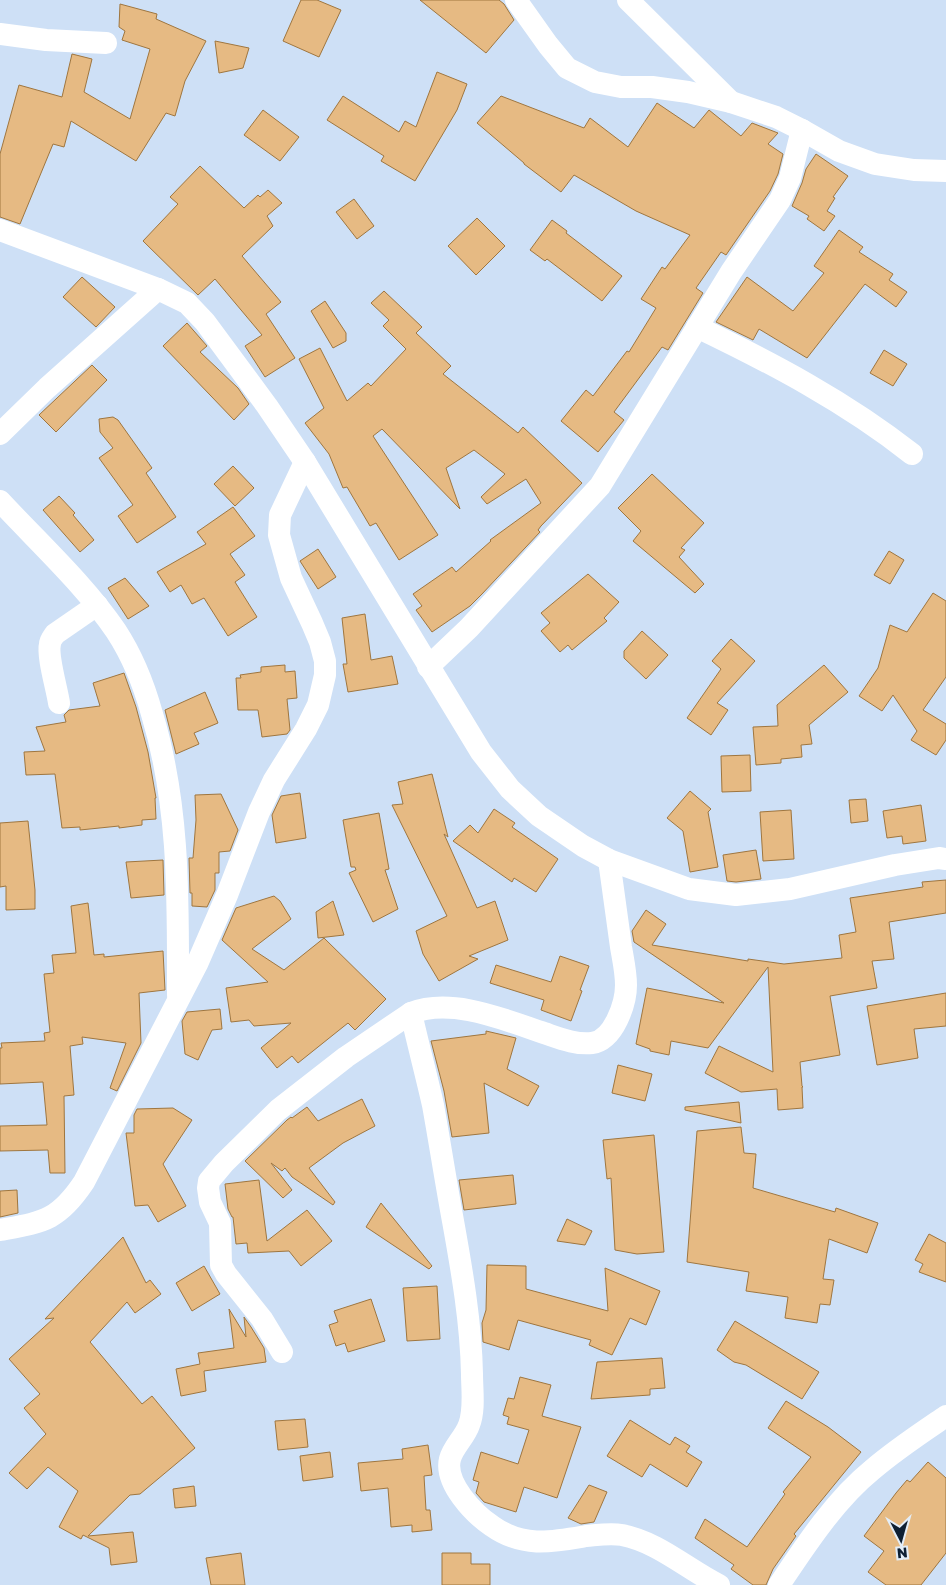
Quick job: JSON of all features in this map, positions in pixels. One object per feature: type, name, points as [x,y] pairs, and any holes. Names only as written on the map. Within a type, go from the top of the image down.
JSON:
[{"type":"street","points":[[516,0],[567,68],[595,82],[621,87],[652,87],[731,102],[776,117],[839,151],[875,164],[914,170],[946,171]]},
{"type":"street","points":[[628,0],[731,102]]},
{"type":"street","points":[[0,34],[46,40],[106,43]]},
{"type":"street","points":[[428,667],[469,628],[600,486],[731,272],[780,200],[790,178],[802,130]]},
{"type":"street","points":[[0,230],[158,289],[187,303],[205,322],[267,406],[305,462],[481,752],[510,789],[539,816],[582,846],[609,860],[689,889],[736,895],[790,889],[895,865],[939,858],[946,859]]},
{"type":"street","points":[[0,434],[47,388],[158,289]]},
{"type":"street","points":[[697,327],[755,354],[793,375],[856,413],[912,454]]},
{"type":"street","points":[[0,1230],[39,1222],[52,1217],[71,1201],[84,1182],[197,964],[274,780],[318,705],[322,689],[324,661],[320,642],[291,578],[279,535],[280,515],[305,462]]},
{"type":"street","points":[[0,502],[97,605],[133,661],[146,693],[164,755],[173,806],[177,880],[178,1000]]},
{"type":"street","points":[[59,703],[49,646],[55,634],[97,605]]},
{"type":"street","points":[[282,1352],[262,1319],[221,1265],[220,1224],[210,1202],[209,1181],[224,1163],[278,1110],[346,1056],[412,1013],[424,1008],[450,1008],[490,1016],[561,1039],[594,1043],[604,1039],[616,1024],[622,1008],[626,985],[609,860]]},
{"type":"street","points":[[412,1013],[443,1160],[460,1260],[469,1334],[472,1373],[471,1415],[469,1425],[450,1458],[449,1465],[453,1484],[460,1495],[484,1521],[509,1537],[526,1541],[551,1542],[603,1534],[618,1534],[632,1537],[654,1547],[692,1571],[719,1585]]},
{"type":"street","points":[[779,1585],[837,1505],[871,1470],[946,1416]]},
{"type":"building","points":[[301,0],[317,0],[341,10],[319,57],[283,41]]},
{"type":"building","points":[[420,0],[499,0],[504,4],[514,20],[486,53]]},
{"type":"building","points":[[120,4],[157,14],[156,19],[206,41],[185,81],[175,116],[166,113],[136,161],[71,121],[64,147],[53,144],[20,224],[0,217],[0,154],[19,85],[62,97],[72,54],[92,59],[84,92],[130,119],[150,49],[122,40],[125,31],[119,27]]},
{"type":"building","points":[[215,41],[249,48],[243,68],[219,73]]},
{"type":"building","points":[[437,72],[467,84],[457,110],[415,181],[381,161],[384,156],[327,120],[343,96],[399,132],[405,121],[416,127]]},
{"type":"building","points":[[501,96],[584,128],[590,118],[628,147],[657,103],[694,128],[709,110],[741,136],[752,123],[778,133],[768,144],[783,154],[778,174],[770,191],[726,255],[721,252],[696,288],[703,293],[668,350],[662,347],[614,412],[624,420],[598,452],[561,421],[586,390],[593,396],[627,351],[629,352],[656,308],[641,299],[662,267],[665,269],[690,235],[636,211],[574,175],[561,192],[524,164],[477,123]]},
{"type":"building","points":[[263,110],[299,137],[280,161],[244,135]]},
{"type":"building","points":[[816,154],[848,176],[833,197],[835,198],[827,211],[835,216],[824,231],[807,219],[809,216],[792,206],[806,169]]},
{"type":"building","points":[[200,166],[244,208],[258,195],[260,197],[268,190],[282,203],[267,216],[273,226],[242,256],[281,302],[266,314],[295,358],[265,377],[245,346],[262,335],[215,279],[198,295],[143,241],[178,204],[170,197]]},
{"type":"building","points":[[354,199],[374,226],[357,239],[336,212]]},
{"type":"building","points":[[477,218],[505,246],[476,275],[448,246]]},
{"type":"building","points":[[552,220],[622,276],[602,301],[547,259],[545,261],[530,250]]},
{"type":"building","points":[[839,230],[863,247],[859,252],[893,274],[889,280],[907,292],[896,307],[865,284],[807,358],[759,329],[753,340],[716,322],[747,277],[793,311],[824,273],[814,266]]},
{"type":"building","points":[[82,277],[115,307],[96,327],[63,297]]},
{"type":"building","points":[[384,291],[422,327],[416,333],[451,366],[443,374],[518,433],[523,427],[582,483],[541,526],[538,530],[540,532],[470,606],[432,632],[416,610],[422,606],[413,594],[452,567],[456,572],[490,540],[541,503],[526,479],[487,504],[481,497],[505,474],[474,450],[446,468],[460,509],[382,429],[373,436],[438,535],[399,560],[376,523],[370,526],[347,487],[343,488],[329,454],[305,423],[324,408],[299,359],[320,348],[347,401],[368,383],[371,386],[406,349],[383,326],[389,320],[371,303]]},
{"type":"building","points":[[325,301],[346,333],[346,341],[333,348],[311,311]]},
{"type":"building","points":[[187,323],[207,346],[200,352],[238,388],[249,404],[234,420],[163,346]]},
{"type":"building","points":[[884,350],[907,364],[893,386],[870,373]]},
{"type":"building","points":[[92,365],[107,380],[56,432],[39,415]]},
{"type":"building","points":[[113,417],[118,420],[152,468],[146,473],[176,517],[137,543],[118,516],[133,505],[99,458],[113,448],[100,432],[99,419]]},
{"type":"building","points":[[233,466],[254,488],[235,506],[214,484]]},
{"type":"building","points":[[652,474],[704,523],[681,548],[685,550],[679,557],[704,584],[695,593],[633,541],[641,531],[618,508]]},
{"type":"building","points":[[59,496],[75,513],[73,515],[94,540],[80,552],[43,510]]},
{"type":"building","points":[[233,507],[255,536],[230,554],[245,575],[235,582],[257,617],[228,636],[204,598],[192,604],[181,585],[170,592],[157,572],[206,544],[197,532]]},
{"type":"building","points":[[318,549],[336,577],[318,589],[300,561]]},
{"type":"building","points":[[889,551],[904,560],[890,584],[874,575]]},
{"type":"building","points":[[588,574],[619,602],[604,618],[607,621],[572,650],[568,645],[560,652],[541,631],[550,623],[541,613]]},
{"type":"building","points":[[125,578],[149,606],[128,619],[108,588]]},
{"type":"building","points":[[933,593],[946,601],[946,677],[923,710],[946,724],[946,740],[936,755],[911,740],[917,731],[893,695],[882,711],[859,696],[878,668],[890,625],[907,632]]},
{"type":"building","points":[[365,614],[371,660],[392,656],[398,684],[348,692],[343,664],[347,664],[342,618]]},
{"type":"building","points":[[642,631],[668,655],[646,679],[624,658],[624,651]]},
{"type":"building","points":[[731,639],[755,661],[717,703],[728,710],[711,735],[687,718],[721,669],[712,661]]},
{"type":"building","points":[[285,665],[285,672],[295,671],[297,698],[287,699],[290,730],[287,734],[262,737],[258,710],[238,710],[236,678],[241,678],[240,675],[261,672],[261,667]]},
{"type":"building","points":[[824,665],[848,692],[809,725],[812,744],[801,745],[802,757],[781,759],[781,763],[756,765],[753,727],[778,726],[777,705]]},
{"type":"building","points":[[124,673],[136,707],[148,752],[156,798],[156,819],[142,820],[142,825],[119,828],[119,826],[80,830],[80,827],[62,828],[55,774],[26,775],[24,752],[45,751],[36,727],[66,722],[64,715],[69,710],[100,706],[93,683]]},
{"type":"building","points":[[205,692],[218,723],[194,733],[199,744],[176,754],[165,710]]},
{"type":"building","points":[[750,755],[751,791],[722,792],[721,756]]},
{"type":"building","points":[[432,774],[448,837],[444,834],[477,908],[495,901],[508,940],[469,956],[478,959],[439,981],[423,954],[416,931],[447,916],[392,805],[403,804],[398,782]]},
{"type":"building","points":[[690,791],[711,809],[708,812],[718,867],[690,872],[683,831],[667,818]]},
{"type":"building","points":[[300,793],[306,838],[276,843],[272,815],[281,796]]},
{"type":"building","points":[[221,794],[238,830],[230,851],[219,852],[219,873],[215,873],[215,890],[207,907],[192,906],[189,858],[193,858],[196,820],[195,795]]},
{"type":"building","points":[[866,799],[868,821],[851,823],[849,800]]},
{"type":"building","points":[[921,805],[926,841],[903,844],[902,836],[887,838],[883,811]]},
{"type":"building","points":[[494,809],[515,823],[512,827],[558,859],[536,892],[514,878],[512,882],[453,841],[470,825],[478,833]]},
{"type":"building","points":[[791,810],[794,859],[763,861],[760,812]]},
{"type":"building","points":[[379,813],[389,869],[385,870],[398,909],[373,922],[349,873],[356,870],[355,867],[351,867],[343,820]]},
{"type":"building","points":[[28,821],[35,890],[35,909],[6,910],[6,886],[0,887],[0,823]]},
{"type":"building","points":[[756,850],[761,879],[736,882],[727,881],[723,855]]},
{"type":"building","points":[[163,860],[164,895],[131,898],[126,862]]},
{"type":"building","points":[[946,880],[946,913],[889,922],[894,959],[872,961],[877,988],[830,996],[840,1055],[800,1062],[803,1108],[778,1110],[777,1089],[741,1092],[705,1073],[719,1046],[773,1072],[768,967],[708,1048],[671,1041],[669,1055],[650,1051],[650,1049],[636,1044],[647,988],[724,1003],[634,942],[632,931],[646,910],[666,924],[652,945],[748,961],[748,959],[784,964],[842,958],[839,935],[856,932],[850,898],[923,887],[922,882]]},
{"type":"building","points":[[274,896],[280,901],[291,919],[252,949],[284,970],[324,938],[386,999],[355,1030],[348,1023],[298,1063],[292,1056],[277,1068],[261,1048],[291,1023],[254,1026],[249,1020],[231,1022],[226,988],[268,982],[222,940],[236,908]]},
{"type":"building","points":[[333,901],[344,935],[318,938],[316,912]]},
{"type":"building","points":[[88,903],[94,955],[104,954],[104,957],[163,951],[165,990],[139,993],[141,1043],[117,1091],[110,1088],[126,1043],[82,1037],[83,1044],[70,1046],[74,1095],[64,1096],[65,1173],[50,1173],[48,1150],[0,1151],[0,1126],[47,1125],[43,1082],[0,1084],[0,1048],[2,1048],[1,1043],[45,1041],[44,1033],[50,1032],[44,974],[54,973],[52,955],[76,953],[71,906]]},
{"type":"building","points":[[560,956],[589,966],[571,1021],[541,1010],[544,1000],[490,983],[496,965],[551,982]]},
{"type":"building","points":[[946,993],[946,1026],[914,1029],[918,1058],[877,1065],[867,1006]]},
{"type":"building","points":[[220,1009],[222,1029],[212,1030],[198,1060],[185,1054],[182,1021],[187,1012]]},
{"type":"building","points":[[486,1031],[516,1038],[507,1069],[539,1086],[528,1106],[484,1083],[489,1133],[452,1137],[444,1091],[431,1041],[486,1034]]},
{"type":"building","points":[[618,1065],[652,1074],[645,1101],[612,1093]]},
{"type":"building","points":[[362,1099],[375,1126],[343,1143],[309,1168],[335,1202],[333,1205],[292,1177],[285,1168],[282,1171],[271,1163],[292,1190],[283,1198],[245,1161],[287,1120],[307,1107],[318,1121]]},
{"type":"building","points":[[739,1102],[741,1123],[685,1110],[685,1107]]},
{"type":"building","points":[[173,1108],[192,1120],[163,1164],[186,1206],[158,1222],[148,1205],[135,1206],[126,1133],[134,1133],[134,1115],[137,1109]]},
{"type":"building","points":[[741,1127],[744,1153],[756,1154],[753,1188],[835,1212],[836,1208],[878,1223],[867,1253],[829,1239],[823,1279],[834,1280],[830,1305],[820,1304],[817,1323],[785,1318],[788,1297],[746,1291],[749,1272],[687,1262],[697,1131]]},
{"type":"building","points":[[654,1135],[664,1252],[637,1254],[615,1250],[611,1178],[607,1179],[603,1140]]},
{"type":"building","points":[[513,1175],[516,1204],[464,1210],[459,1180]]},
{"type":"building","points":[[259,1180],[267,1241],[307,1210],[332,1241],[301,1266],[289,1251],[248,1253],[247,1243],[236,1244],[233,1217],[228,1209],[225,1184]]},
{"type":"building","points":[[17,1190],[18,1213],[0,1217],[0,1191]]},
{"type":"building","points":[[381,1203],[432,1266],[429,1269],[366,1227]]},
{"type":"building","points":[[567,1219],[592,1231],[585,1245],[557,1241]]},
{"type":"building","points":[[929,1234],[946,1243],[946,1282],[919,1272],[923,1264],[915,1260]]},
{"type":"building","points":[[123,1237],[146,1283],[150,1280],[161,1294],[135,1313],[127,1302],[90,1342],[142,1404],[152,1396],[195,1448],[140,1494],[130,1495],[88,1536],[133,1532],[137,1562],[111,1565],[109,1548],[83,1535],[81,1539],[59,1527],[78,1491],[48,1467],[27,1489],[9,1473],[46,1434],[24,1408],[40,1394],[9,1359],[54,1318],[45,1319]]},
{"type":"building","points":[[487,1265],[526,1266],[526,1289],[608,1311],[605,1268],[660,1291],[646,1325],[630,1318],[612,1355],[589,1345],[591,1340],[518,1320],[509,1350],[483,1342],[482,1323],[486,1310]]},
{"type":"building","points":[[204,1266],[220,1294],[192,1311],[176,1283]]},
{"type":"building","points":[[437,1286],[440,1339],[407,1341],[403,1288]]},
{"type":"building","points":[[371,1299],[385,1341],[348,1352],[345,1343],[336,1346],[329,1325],[338,1322],[334,1311]]},
{"type":"building","points":[[229,1309],[246,1337],[244,1317],[251,1327],[264,1348],[266,1362],[204,1371],[206,1391],[181,1396],[176,1369],[200,1364],[198,1353],[234,1348]]},
{"type":"building","points":[[735,1321],[819,1372],[802,1399],[746,1365],[734,1362],[717,1350]]},
{"type":"building","points":[[662,1358],[665,1388],[650,1389],[650,1395],[591,1399],[597,1362]]},
{"type":"building","points":[[520,1377],[551,1385],[542,1416],[581,1427],[557,1498],[524,1487],[516,1512],[484,1502],[476,1493],[479,1482],[473,1480],[481,1452],[518,1464],[529,1430],[507,1424],[509,1417],[503,1415],[508,1398],[514,1399]]},
{"type":"building","points":[[786,1401],[828,1427],[861,1452],[794,1534],[796,1536],[773,1569],[766,1585],[753,1585],[731,1569],[734,1565],[695,1538],[705,1519],[747,1547],[785,1494],[783,1492],[811,1457],[768,1428]]},
{"type":"building","points":[[305,1419],[308,1447],[278,1450],[275,1421]]},
{"type":"building","points":[[630,1420],[670,1445],[675,1437],[690,1446],[686,1452],[702,1462],[687,1487],[650,1464],[642,1477],[607,1456]]},
{"type":"building","points":[[428,1445],[432,1475],[424,1476],[426,1510],[430,1510],[432,1530],[412,1532],[412,1525],[391,1527],[388,1488],[361,1491],[358,1463],[403,1459],[402,1449]]},
{"type":"building","points":[[330,1452],[333,1477],[303,1481],[300,1456]]},
{"type":"building","points":[[928,1462],[946,1478],[946,1553],[921,1585],[886,1585],[868,1572],[884,1551],[864,1536],[907,1480],[910,1482]]},
{"type":"building","points":[[589,1485],[607,1492],[594,1522],[581,1524],[568,1518]]},
{"type":"building","points":[[194,1486],[196,1506],[175,1508],[173,1489]]},
{"type":"building","points":[[241,1553],[245,1585],[211,1585],[206,1558]]},
{"type":"building","points":[[442,1553],[471,1553],[471,1564],[490,1564],[490,1585],[442,1585]]}]
